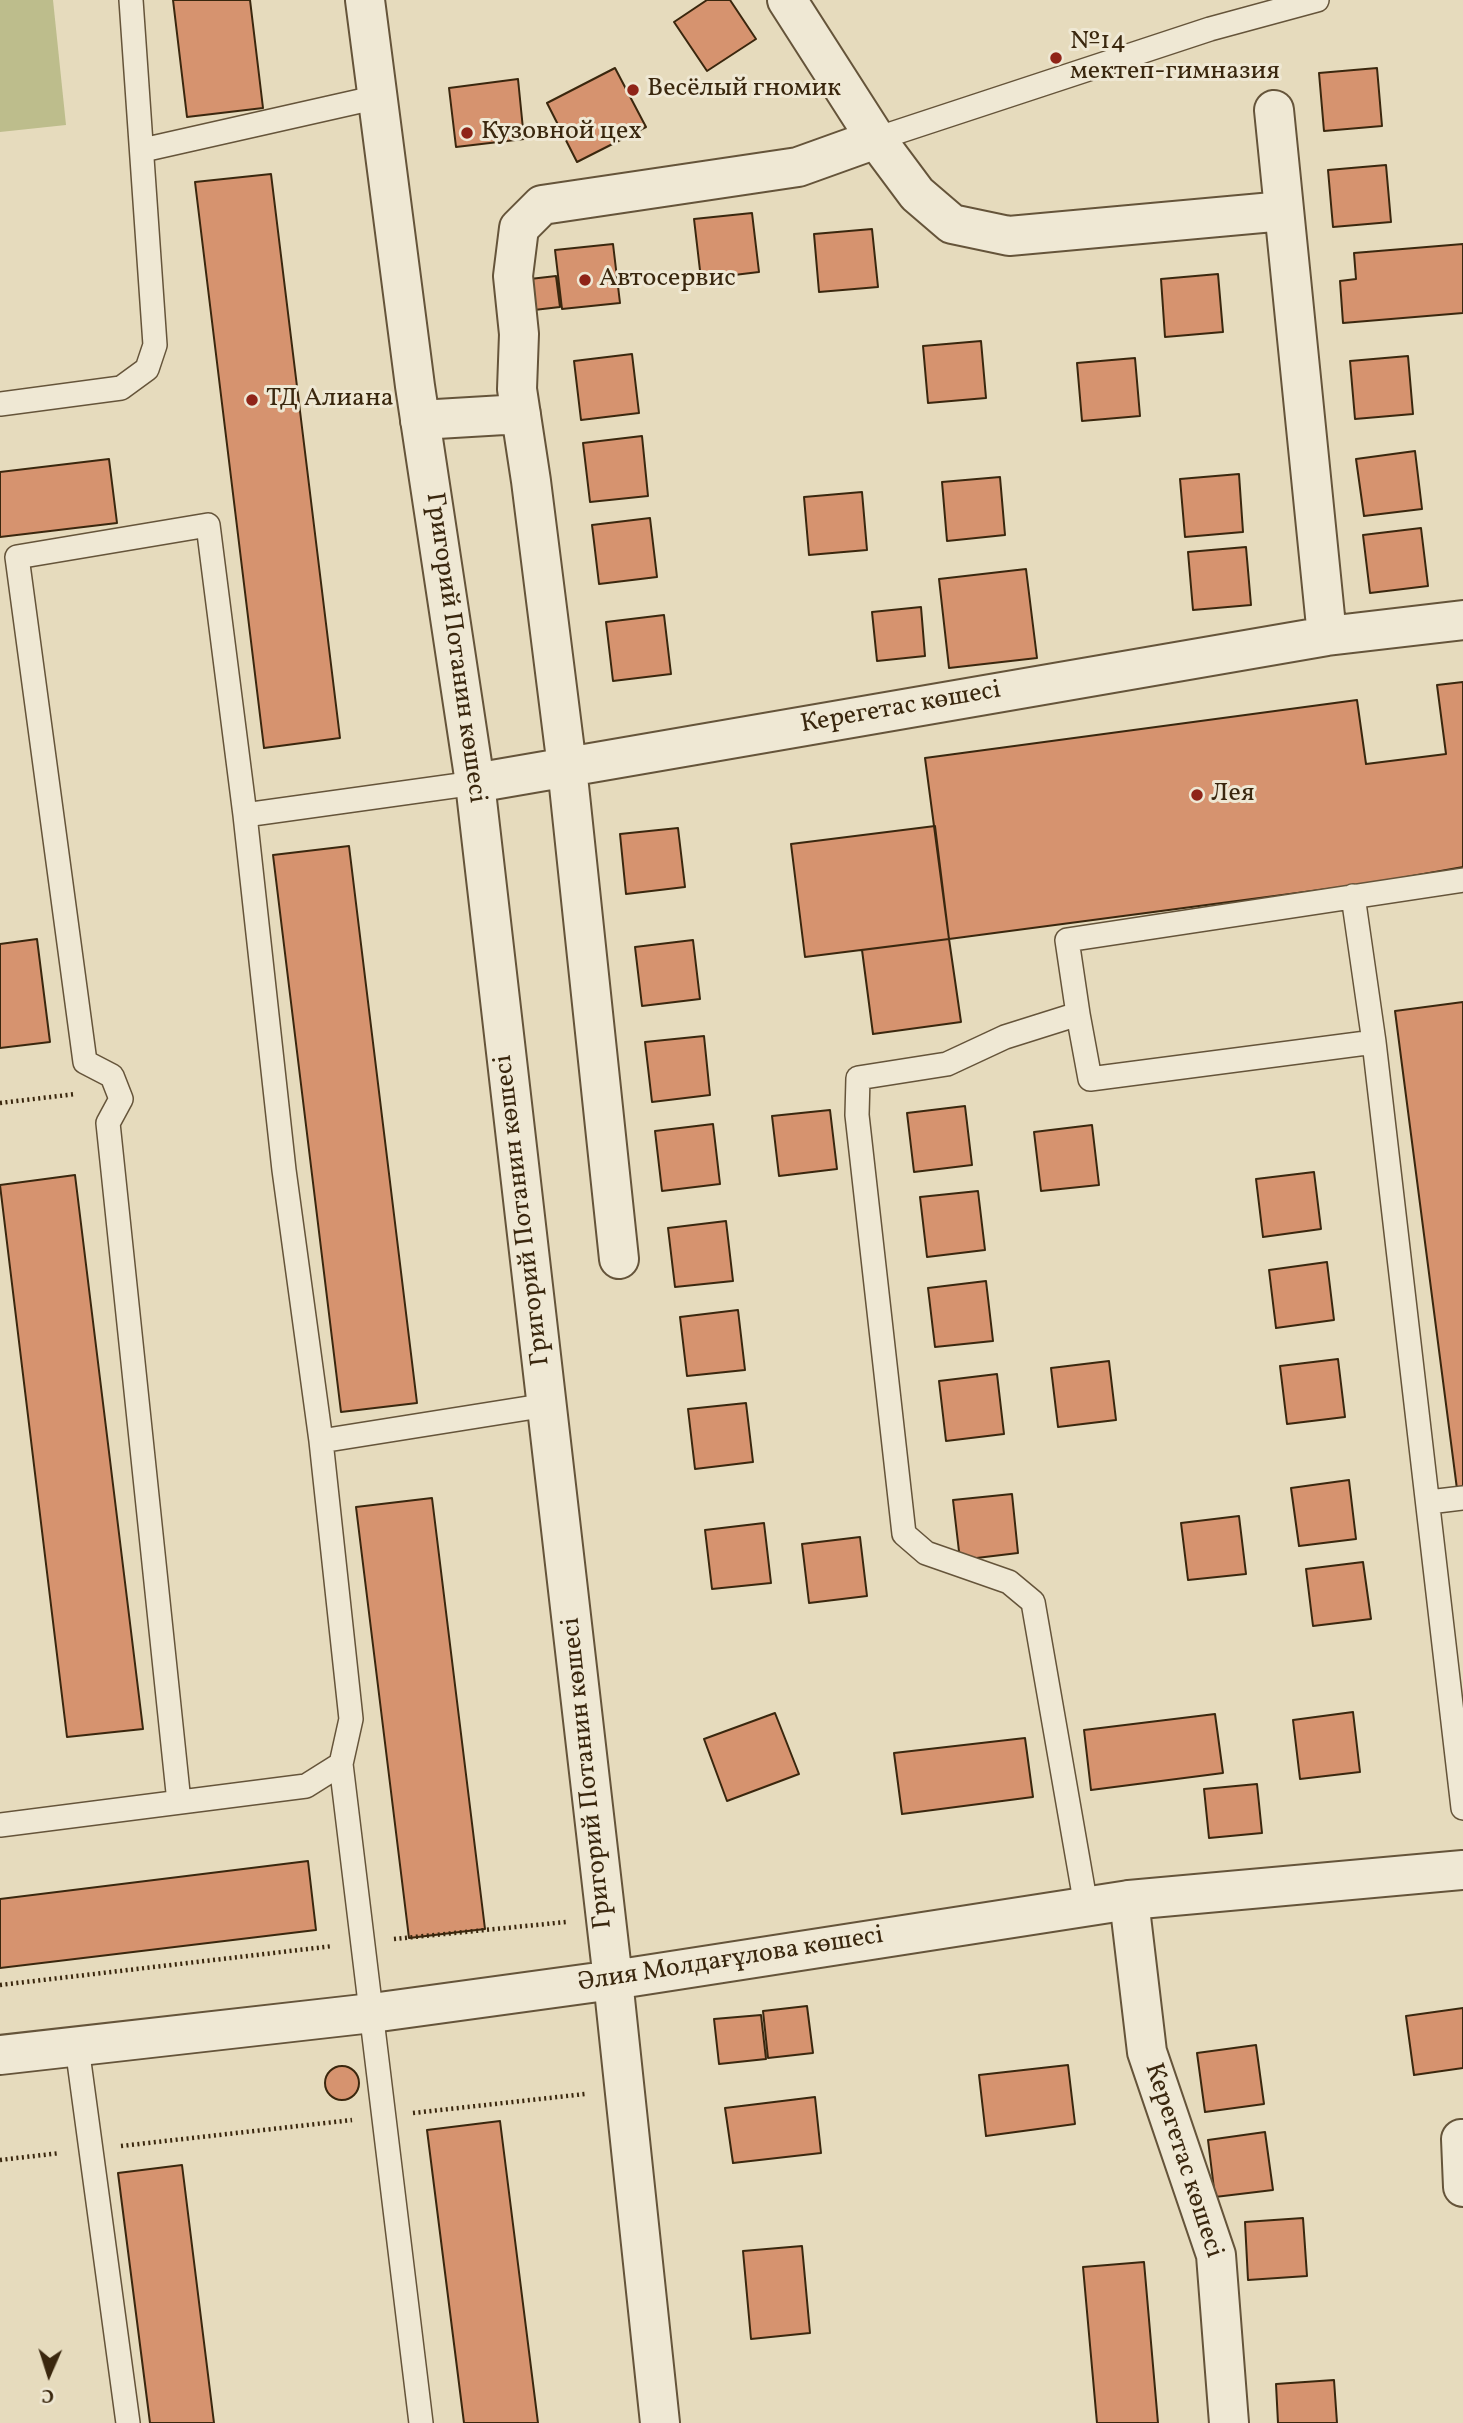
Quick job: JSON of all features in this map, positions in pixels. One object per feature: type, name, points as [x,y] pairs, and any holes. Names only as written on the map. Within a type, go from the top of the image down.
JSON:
[{"type":"street","name":"Григорий Потанин көшесі","points":[[365,0],[420,420],[475,783],[660,2423]]},
{"type":"street","points":[[787,0],[876,139],[917,194],[952,224],[1009,236],[1284,211]]},
{"type":"street","points":[[1274,110],[1328,636]]},
{"type":"street","points":[[620,1259],[567,767],[517,389],[519,334],[513,276],[519,228],[542,205],[798,167],[876,139]]},
{"type":"street","points":[[420,420],[521,414]]},
{"type":"street","name":"Керегетас көшесі","points":[[475,783],[1328,636],[1463,620]]},
{"type":"street","name":"Әлия Молдағұлова көшесі","points":[[0,2055],[372,2014],[612,1980],[1129,1900],[1463,1870]]},
{"type":"street","name":"Керегетас көшесі","points":[[1129,1900],[1147,2052],[1216,2255],[1228,2423]]},
{"type":"street","points":[[1461,2139],[1463,2187]]},
{"type":"lane","points":[[0,404],[121,388],[147,369],[155,345],[131,0]]},
{"type":"lane","points":[[876,139],[1210,29],[1317,0]]},
{"type":"lane","points":[[143,150],[378,97]]},
{"type":"lane","points":[[179,1802],[108,1123],[121,1099],[112,1076],[85,1062],[17,557],[208,525],[245,815],[284,1170],[321,1441],[351,1719],[341,1764],[421,2423]]},
{"type":"lane","points":[[245,815],[475,783]]},
{"type":"lane","points":[[1374,1042],[1090,1079],[1067,940],[1463,880]]},
{"type":"lane","points":[[1353,897],[1374,1042],[1463,1808]]},
{"type":"lane","points":[[1078,1014],[1005,1037],[947,1064],[858,1078],[857,1115],[904,1534],[926,1553],[1009,1582],[1033,1602],[1086,1906]]},
{"type":"lane","points":[[321,1441],[547,1405]]},
{"type":"lane","points":[[1429,1502],[1463,1497]]},
{"type":"lane","points":[[0,1825],[306,1786],[341,1764]]},
{"type":"lane","points":[[77,2047],[128,2423]]},
{"type":"path","points":[[0,1103],[74,1095],[112,1076]]},
{"type":"path","points":[[0,1985],[363,1942],[605,1919]]},
{"type":"path","points":[[0,2160],[624,2089]]},
{"type":"green space","points":[[0,0],[53,0],[66,125],[0,132]]},
{"type":"building","points":[[173,0],[250,0],[263,108],[187,117]]},
{"type":"building","points":[[707,0],[730,0],[756,39],[707,71],[674,22]]},
{"type":"building","points":[[615,68],[646,127],[577,162],[547,103]]},
{"type":"building","points":[[1377,68],[1382,126],[1324,131],[1319,73]]},
{"type":"building","points":[[518,79],[524,139],[456,147],[449,88]]},
{"type":"building","points":[[1386,165],[1391,222],[1333,227],[1328,170]]},
{"type":"building","points":[[271,174],[340,738],[264,748],[195,182]]},
{"type":"building","points":[[752,213],[759,272],[701,279],[694,219]]},
{"type":"building","points":[[872,229],[878,287],[819,292],[814,234]]},
{"type":"building","points":[[613,244],[620,303],[562,309],[555,250]]},
{"type":"building","points":[[1463,244],[1463,313],[1343,323],[1340,281],[1356,279],[1354,253]]},
{"type":"building","points":[[1218,274],[1223,332],[1165,337],[1161,279]]},
{"type":"building","points":[[556,276],[560,307],[534,310],[530,279]]},
{"type":"building","points":[[981,341],[986,398],[928,403],[923,346]]},
{"type":"building","points":[[632,354],[639,413],[581,420],[574,361]]},
{"type":"building","points":[[1408,356],[1413,414],[1355,419],[1350,361]]},
{"type":"building","points":[[1135,358],[1140,416],[1082,421],[1077,363]]},
{"type":"building","points":[[642,436],[648,496],[590,502],[583,443]]},
{"type":"building","points":[[1415,451],[1422,509],[1364,516],[1356,459]]},
{"type":"building","points":[[109,459],[117,523],[0,537],[0,472]]},
{"type":"building","points":[[1239,474],[1243,532],[1185,537],[1180,479]]},
{"type":"building","points":[[1000,477],[1005,535],[947,541],[942,482]]},
{"type":"building","points":[[862,492],[867,550],[809,555],[804,497]]},
{"type":"building","points":[[650,518],[657,577],[599,584],[592,525]]},
{"type":"building","points":[[1421,528],[1428,586],[1370,593],[1363,535]]},
{"type":"building","points":[[1246,547],[1251,605],[1193,610],[1188,552]]},
{"type":"building","points":[[1026,569],[1037,658],[949,668],[939,579]]},
{"type":"building","points":[[921,607],[925,656],[877,661],[872,612]]},
{"type":"building","points":[[664,615],[671,674],[613,681],[606,622]]},
{"type":"building","name":"Лея","points":[[1463,682],[1463,867],[1373,883],[949,939],[925,758],[1357,700],[1366,764],[1446,754],[1437,685]]},
{"type":"building","points":[[935,826],[949,939],[805,957],[791,844]]},
{"type":"building","points":[[678,828],[685,887],[626,894],[620,834]]},
{"type":"building","points":[[349,846],[417,1403],[341,1412],[273,855]]},
{"type":"building","points":[[37,939],[50,1042],[0,1048],[0,944]]},
{"type":"building","points":[[949,939],[961,1022],[873,1034],[862,950]]},
{"type":"building","points":[[693,940],[700,999],[642,1006],[635,947]]},
{"type":"building","points":[[1463,1002],[1463,1488],[1457,1489],[1395,1011]]},
{"type":"building","points":[[704,1036],[710,1095],[652,1102],[645,1042]]},
{"type":"building","points":[[965,1106],[972,1165],[914,1172],[907,1113]]},
{"type":"building","points":[[830,1110],[837,1169],[779,1176],[772,1116]]},
{"type":"building","points":[[713,1124],[720,1184],[662,1191],[655,1131]]},
{"type":"building","points":[[1092,1125],[1099,1185],[1041,1191],[1034,1132]]},
{"type":"building","points":[[1314,1172],[1321,1229],[1263,1237],[1256,1179]]},
{"type":"building","points":[[75,1175],[143,1729],[67,1737],[0,1185]]},
{"type":"building","points":[[978,1191],[985,1250],[927,1257],[920,1197]]},
{"type":"building","points":[[726,1221],[733,1281],[675,1287],[668,1228]]},
{"type":"building","points":[[1327,1262],[1334,1320],[1276,1328],[1269,1270]]},
{"type":"building","points":[[986,1281],[993,1341],[935,1347],[928,1288]]},
{"type":"building","points":[[738,1310],[745,1370],[687,1376],[680,1317]]},
{"type":"building","points":[[1338,1359],[1345,1417],[1287,1424],[1280,1366]]},
{"type":"building","points":[[1109,1361],[1116,1420],[1058,1427],[1051,1368]]},
{"type":"building","points":[[997,1374],[1004,1434],[946,1441],[939,1381]]},
{"type":"building","points":[[746,1403],[753,1462],[695,1469],[688,1409]]},
{"type":"building","points":[[1349,1480],[1356,1539],[1299,1546],[1291,1488]]},
{"type":"building","points":[[1012,1494],[1018,1553],[960,1560],[953,1500]]},
{"type":"building","points":[[432,1498],[485,1929],[409,1938],[356,1507]]},
{"type":"building","points":[[1239,1516],[1246,1574],[1188,1580],[1181,1523]]},
{"type":"building","points":[[764,1523],[771,1583],[712,1589],[705,1530]]},
{"type":"building","points":[[860,1537],[867,1596],[809,1603],[802,1544]]},
{"type":"building","points":[[1363,1562],[1371,1619],[1313,1626],[1306,1569]]},
{"type":"building","points":[[1353,1712],[1360,1772],[1300,1779],[1293,1720]]},
{"type":"building","points":[[775,1713],[799,1774],[727,1801],[704,1739]]},
{"type":"building","points":[[1215,1714],[1223,1773],[1091,1790],[1084,1730]]},
{"type":"building","points":[[1025,1738],[1033,1797],[902,1814],[894,1753]]},
{"type":"building","points":[[1257,1784],[1262,1833],[1209,1838],[1204,1789]]},
{"type":"building","points":[[308,1861],[316,1930],[0,1968],[0,1899]]},
{"type":"building","points":[[807,2006],[813,2053],[768,2058],[763,2011]]},
{"type":"building","points":[[1463,2008],[1463,2068],[1414,2075],[1406,2016]]},
{"type":"building","points":[[761,2015],[766,2059],[719,2064],[714,2019]]},
{"type":"building","points":[[1256,2045],[1264,2104],[1205,2112],[1197,2053]]},
{"type":"building","points":[[1068,2065],[1075,2124],[986,2136],[979,2075]]},
{"type":"building","points":[[342,2066],[354,2071],[359,2083],[354,2095],[342,2100],[330,2095],[325,2083],[330,2071]]},
{"type":"building","points":[[815,2097],[821,2153],[733,2163],[725,2108]]},
{"type":"building","points":[[500,2121],[538,2423],[464,2423],[427,2130]]},
{"type":"building","points":[[1265,2132],[1273,2190],[1215,2197],[1208,2140]]},
{"type":"building","points":[[182,2165],[214,2423],[150,2423],[118,2173]]},
{"type":"building","points":[[1303,2218],[1307,2276],[1248,2280],[1245,2222]]},
{"type":"building","points":[[802,2246],[810,2333],[751,2339],[743,2251]]},
{"type":"building","points":[[1144,2262],[1158,2423],[1097,2423],[1083,2267]]},
{"type":"building","points":[[1334,2380],[1337,2423],[1278,2423],[1276,2384]]},
{"type":"place","name":"№14 мектеп-гимназия","points":[[1056,58]]},
{"type":"place","name":"Весёлый гномик","points":[[633,90]]},
{"type":"place","name":"Кузовной цех","points":[[467,133]]},
{"type":"place","name":"Автосервис","points":[[585,280]]},
{"type":"place","name":"ТД Алиана","points":[[252,400]]},
{"type":"place","name":"Лея","points":[[1197,795]]}]
